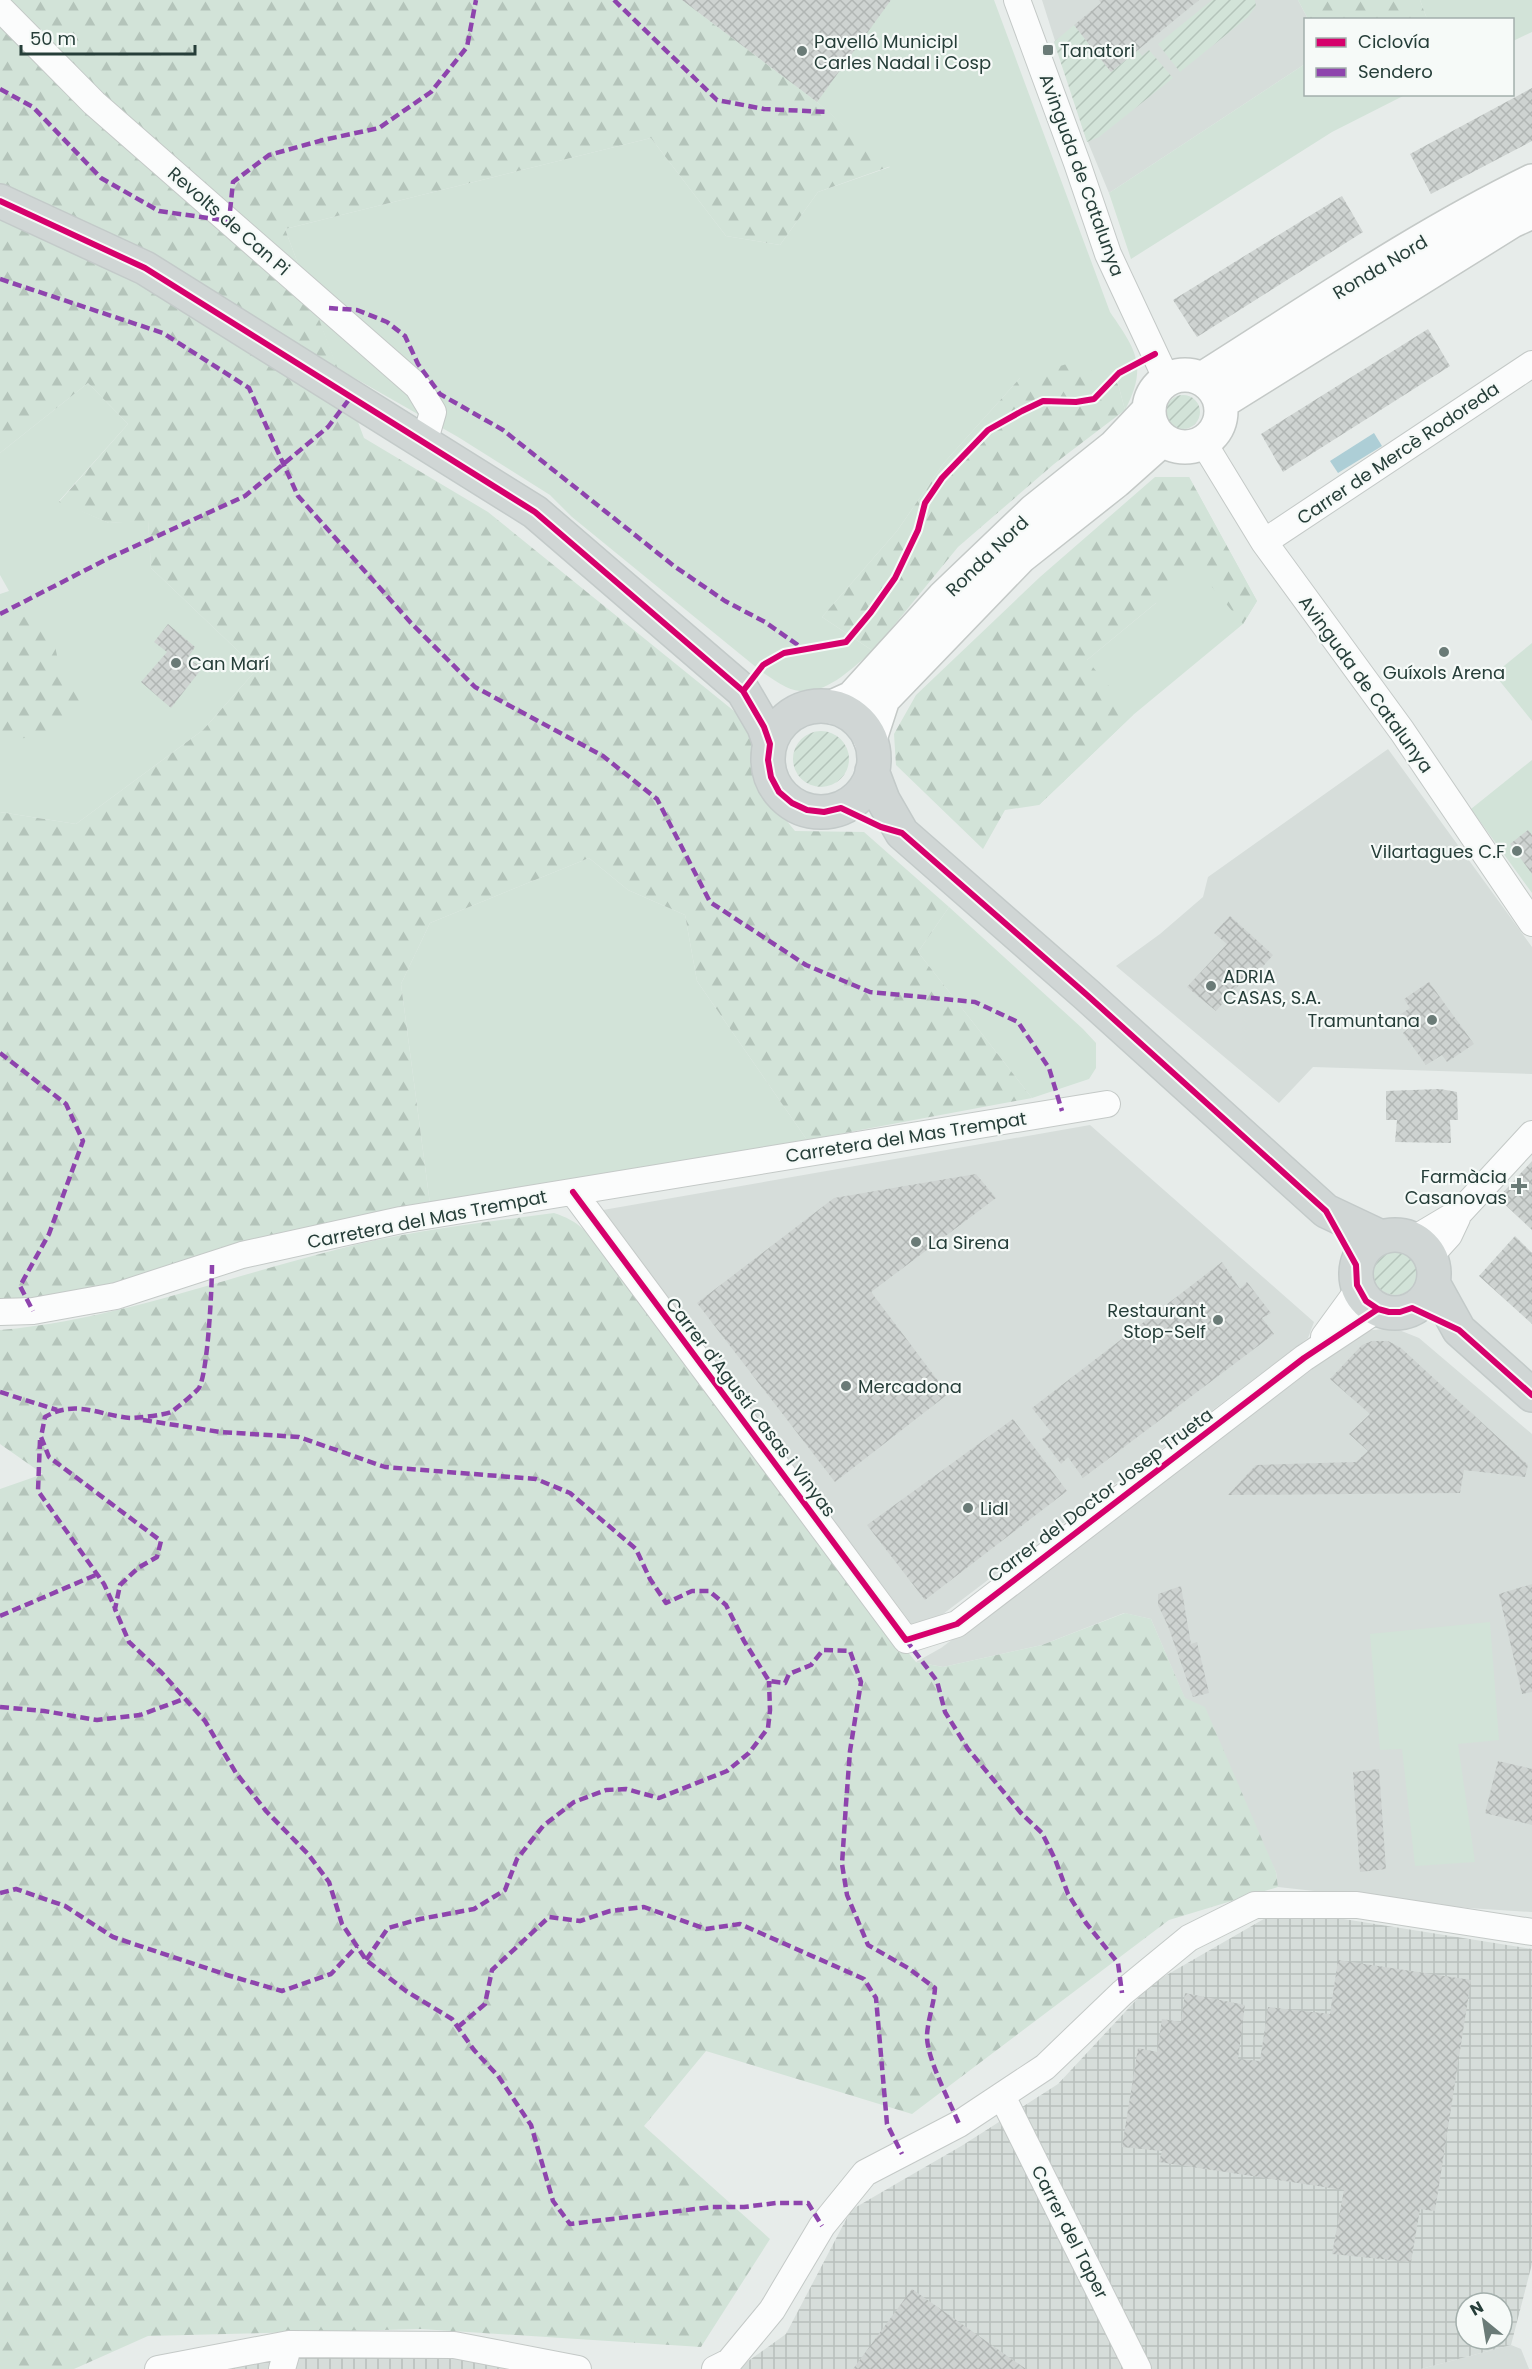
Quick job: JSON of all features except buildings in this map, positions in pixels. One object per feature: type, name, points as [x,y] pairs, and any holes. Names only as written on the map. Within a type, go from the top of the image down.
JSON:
[{"type":"main road","points":[[0,201],[144,268],[535,512],[743,691],[764,727],[770,744]]},
{"type":"main road","points":[[743,691],[848,713],[861,724],[870,739],[874,755],[873,771],[866,787],[855,799],[840,808],[824,812],[807,810],[792,803],[780,792],[771,777],[768,760],[770,744],[788,717],[817,708]]},
{"type":"main road","points":[[873,771],[883,800],[902,833],[1087,995],[1326,1211],[1381,1237]]},
{"type":"main road","points":[[840,808],[881,827],[902,833]]},
{"type":"main road","points":[[1326,1211],[1364,1287],[1394,1312],[1412,1308],[1426,1298],[1425,1259]]},
{"type":"main road","points":[[1364,1287],[1365,1248],[1381,1237],[1396,1234],[1425,1259],[1459,1329]]},
{"type":"main road","points":[[1412,1308],[1459,1329],[1532,1395]]},
{"type":"street","name":"Avinguda de Catalunya","points":[[1017,0],[1108,254],[1167,380]]},
{"type":"street","name":"Revolts de Can Pi","points":[[0,8],[94,103],[418,387],[433,412],[424,443]]},
{"type":"street","name":"Ronda Nord","points":[[1211,391],[1356,280],[1484,204],[1532,181]]},
{"type":"street","name":"Ronda Nord","points":[[1211,391],[1512,221],[1532,212]]},
{"type":"street","name":"Carrer de Mercè Rodoreda","points":[[1264,542],[1532,364]]},
{"type":"street","points":[[1149,410],[1155,431],[1162,440],[1182,447],[1203,442],[1212,435],[1218,425],[1221,415],[1211,391],[1184,376],[1167,380]]},
{"type":"street","name":"Ronda Nord","points":[[817,708],[852,698],[943,598],[1034,511],[1114,447],[1149,410],[1151,399],[1167,380]]},
{"type":"street","name":"Ronda Nord","points":[[870,739],[883,699],[1011,566],[1116,481],[1162,440]]},
{"type":"street","name":"Avinguda de Catalunya","points":[[1203,442],[1264,542],[1402,731],[1532,923]]},
{"type":"street","name":"Carretera del Mas Trempat","points":[[0,1312],[33,1311],[116,1296],[242,1255],[401,1220],[1107,1104]]},
{"type":"street","points":[[1425,1259],[1449,1235],[1461,1211],[1532,1134]]},
{"type":"street","name":"Carrer d'Agustí Casas i Vinyas","points":[[573,1192],[906,1640]]},
{"type":"street","name":"Carrer del Doctor Josep Trueta","points":[[906,1640],[957,1624],[1304,1359],[1330,1331],[1364,1287]]},
{"type":"street","points":[[715,2369],[729,2362],[772,2310],[822,2226],[865,2173],[959,2124],[1045,2067],[1122,1993],[1189,1938],[1255,1905],[1357,1905],[1532,1932]]},
{"type":"street","name":"Carrer del Taper","points":[[1002,2096],[1138,2369]]},
{"type":"street","points":[[282,2369],[289,2344]]},
{"type":"street","points":[[158,2369],[289,2344],[454,2345],[578,2369]]},
{"type":"shaded area","points":[[1042,0],[1298,0],[1307,18],[1304,18],[1304,65],[1109,193],[1085,135]]},
{"type":"shaded area","points":[[1388,749],[1532,947],[1532,1074],[1313,1067],[1279,1103],[1116,966],[1160,934],[1203,897],[1208,877]]},
{"type":"shaded area","points":[[1090,1125],[1314,1322],[1308,1338],[943,1614],[913,1626],[603,1210]]},
{"type":"shaded area","points":[[1394,1328],[1419,1338],[1532,1434],[1532,1912],[1468,1908],[1278,1887],[1276,1872],[1185,1699],[1151,1619],[1124,1613],[1042,1645],[943,1667],[916,1662],[941,1648],[1363,1331]]},
{"type":"shaded area","points":[[1281,1909],[1532,1949],[1532,2264],[1514,2333],[1514,2291],[1454,2291],[1454,2351],[1488,2351],[1421,2369],[737,2369],[786,2334],[851,2210],[963,2145],[1058,2084],[1151,1984]]},
{"type":"shaded area","points":[[390,2343],[534,2369],[171,2369]]},
{"type":"shaded area","points":[[1514,2346],[1521,2349],[1529,2369],[1421,2369],[1488,2351],[1514,2351]]},
{"type":"green space","points":[[0,0],[682,0],[817,102],[891,166],[818,192],[780,245],[726,236],[651,138],[285,229],[364,438],[488,512],[755,728],[755,782],[795,831],[864,832],[949,907],[918,952],[1032,1098],[807,1140],[697,981],[685,915],[628,890],[589,858],[430,923],[401,984],[430,1204],[18,1309],[0,1309],[0,812],[76,824],[203,730],[257,669],[151,568],[148,521],[109,523],[59,502],[128,424],[88,383],[0,453]]},
{"type":"green space","points":[[682,0],[994,0],[1110,312],[1127,337],[1136,359],[1136,381],[1125,410],[1117,380],[1020,378],[943,464],[897,531],[822,617],[873,651],[844,675],[822,688],[811,691],[799,691],[786,687],[762,672],[572,517],[550,495],[458,437],[337,368],[285,229],[651,138],[726,236],[780,245],[818,192],[890,167],[817,102]]},
{"type":"green space","points":[[1212,0],[1255,0],[1256,6],[1248,17],[1180,72],[1158,44]]},
{"type":"green space","points":[[1298,0],[1420,0],[1427,18],[1307,18]]},
{"type":"green space","points":[[1420,0],[1532,0],[1532,32],[1514,41],[1514,18],[1427,18]]},
{"type":"green space","points":[[1074,25],[1111,72],[1138,50],[1142,56],[1149,50],[1173,78],[1099,137],[1087,142],[1054,42]]},
{"type":"green space","points":[[1304,65],[1304,96],[1403,96],[1332,132],[1131,259],[1109,193]]},
{"type":"green space","points":[[1070,363],[1117,380],[1125,410],[1054,464],[958,547],[873,651],[822,617],[897,531],[943,464],[1020,378]]},
{"type":"green space","points":[[88,383],[128,424],[59,501],[109,523],[148,520],[151,568],[257,669],[203,730],[76,824],[0,812],[0,594],[9,591],[0,575],[0,453]]},
{"type":"green space","points":[[1183,395],[1195,400],[1200,412],[1195,424],[1183,429],[1171,424],[1166,412],[1171,400]]},
{"type":"green space","points":[[1155,477],[1189,477],[1257,601],[1243,624],[1197,569],[1087,660],[1133,715],[1039,805],[1005,810],[983,849],[896,765],[894,734],[916,695],[1040,577]]},
{"type":"green space","points":[[1189,477],[1257,601],[1243,624],[1133,715],[1039,805],[1057,715],[1087,660],[1156,603]]},
{"type":"green space","points":[[29,616],[52,632],[59,665],[81,697],[66,726],[25,738],[0,740],[0,623],[8,619]]},
{"type":"green space","points":[[1532,643],[1532,721],[1494,674]]},
{"type":"green space","points":[[815,731],[827,731],[837,735],[845,743],[849,759],[845,775],[837,783],[827,787],[815,787],[805,783],[797,775],[793,765],[793,753],[797,743],[805,735]]},
{"type":"green space","name":"Vilartagues C.F","points":[[1532,760],[1532,893],[1471,809]]},
{"type":"green space","points":[[589,858],[628,890],[685,915],[697,981],[807,1140],[430,1204],[401,984],[430,923]]},
{"type":"green space","points":[[949,907],[1096,1043],[1096,1068],[1089,1079],[1032,1098],[918,952]]},
{"type":"green space","points":[[554,1213],[576,1224],[604,1251],[916,1662],[943,1667],[1042,1645],[1125,1613],[1151,1619],[1185,1698],[1205,1707],[1276,1872],[1278,1887],[1169,1920],[912,2114],[706,2051],[644,2126],[770,2239],[701,2347],[421,2329],[148,2336],[74,2369],[0,2369],[0,1489],[43,1474],[0,1444],[0,1330],[43,1325],[127,1308],[362,1243],[444,1228]]},
{"type":"green space","points":[[1395,1249],[1404,1250],[1411,1256],[1417,1263],[1417,1281],[1411,1288],[1404,1294],[1395,1295],[1386,1294],[1379,1288],[1373,1281],[1372,1272],[1373,1263],[1379,1256],[1386,1250]]},
{"type":"green space","points":[[1490,1622],[1499,1740],[1458,1744],[1475,1862],[1415,1866],[1402,1749],[1380,1750],[1370,1634]]},
{"type":"water","points":[[1374,433],[1382,446],[1338,473],[1330,461]]},
{"type":"marked path","points":[[0,89],[33,107],[101,178],[159,211],[229,221],[233,182],[269,155],[379,128],[431,92],[467,47],[476,0]]},
{"type":"marked path","points":[[614,0],[717,100],[764,109],[829,112]]},
{"type":"marked path","points":[[0,279],[163,333],[249,388],[298,496],[411,623],[475,687],[603,756],[657,799],[710,902],[806,965],[870,992],[975,1002],[1018,1022],[1049,1068],[1062,1111]]},
{"type":"marked path","points":[[329,308],[357,310],[387,322],[405,336],[418,364],[440,394],[503,430],[674,566],[725,601],[765,622],[805,650]]},
{"type":"marked path","points":[[0,614],[107,559],[245,496],[328,427],[351,397]]},
{"type":"marked path","points":[[0,1053],[66,1104],[83,1141],[49,1234],[20,1286],[33,1311]]},
{"type":"marked path","points":[[212,1265],[209,1328],[202,1379],[199,1388],[181,1405],[171,1412],[130,1418],[77,1409],[67,1409],[45,1417],[41,1437],[49,1457],[161,1541],[157,1557],[138,1568],[120,1585],[115,1609],[129,1642],[161,1672],[205,1721],[236,1773],[266,1811],[308,1854],[329,1882],[342,1924],[366,1960],[406,1991],[452,2019],[474,2050],[498,2076],[531,2125],[553,2201],[570,2224],[712,2207],[808,2203],[822,2226]]},
{"type":"marked path","points":[[0,1392],[57,1410]]},
{"type":"marked path","points":[[143,1420],[220,1432],[299,1437],[385,1467],[536,1479],[570,1493],[636,1549],[650,1579],[666,1603],[692,1591],[709,1591],[726,1605],[744,1641],[769,1681],[785,1683],[789,1674],[811,1665],[823,1650],[850,1651],[861,1682],[850,1751],[842,1864],[847,1895],[868,1945],[908,1968],[935,1988],[927,2035],[928,2044],[934,2067],[959,2124]]},
{"type":"marked path","points":[[40,1440],[38,1491],[104,1584],[115,1608]]},
{"type":"marked path","points":[[0,1616],[98,1574]]},
{"type":"marked path","points":[[906,1640],[937,1681],[945,1712],[968,1749],[1021,1813],[1042,1833],[1068,1894],[1086,1923],[1118,1963],[1122,1993]]},
{"type":"marked path","points":[[366,1960],[388,1928],[420,1919],[474,1909],[505,1890],[517,1859],[543,1826],[574,1802],[606,1790],[626,1789],[659,1798],[727,1771],[749,1753],[768,1728],[769,1681]]},
{"type":"marked path","points":[[0,1707],[44,1711],[97,1720],[140,1715],[184,1699]]},
{"type":"marked path","points":[[0,1893],[16,1889],[65,1906],[113,1937],[282,1991],[331,1974],[357,1946]]},
{"type":"marked path","points":[[458,2027],[485,2004],[492,1970],[549,1917],[580,1921],[610,1911],[644,1907],[706,1929],[740,1924],[864,1979],[876,1998],[887,2124],[902,2154]]},
{"type":"cycle path","points":[[0,201],[145,268],[535,512],[743,691],[764,727],[770,744],[768,760],[771,777],[779,792],[792,803],[807,810],[824,812],[841,808],[881,827],[902,833],[1087,995],[1326,1211],[1356,1265],[1357,1285],[1366,1301],[1378,1309],[1389,1312],[1400,1312],[1412,1308],[1459,1330],[1532,1395]]},
{"type":"cycle path","points":[[743,691],[763,665],[784,653],[846,642],[895,578],[918,530],[925,503],[942,478],[988,430],[1043,401],[1076,402],[1094,399],[1119,373],[1155,354]]},
{"type":"cycle path","points":[[573,1192],[906,1640],[957,1624],[1304,1358],[1378,1309]]},
{"type":"place","name":"Tanatori","points":[[1048,50]]},
{"type":"place","name":"Pavelló Municipl Carles Nadal i Cosp","points":[[802,51]]},
{"type":"place","name":"Guíxols Arena","points":[[1444,652]]},
{"type":"place","name":"Can Marí","points":[[176,663]]},
{"type":"place","name":"Vilartagues C.F","points":[[1517,851]]},
{"type":"place","name":"ADRIA CASAS, S.A.","points":[[1211,986]]},
{"type":"place","name":"Tramuntana","points":[[1432,1020]]},
{"type":"place","name":"Farmàcia Casanovas","points":[[1519,1186]]},
{"type":"place","name":"La Sirena","points":[[916,1242]]},
{"type":"place","name":"Restaurant Stop-Self","points":[[1218,1320]]},
{"type":"place","name":"Mercadona","points":[[846,1386]]},
{"type":"place","name":"Lidl","points":[[968,1508]]}]
